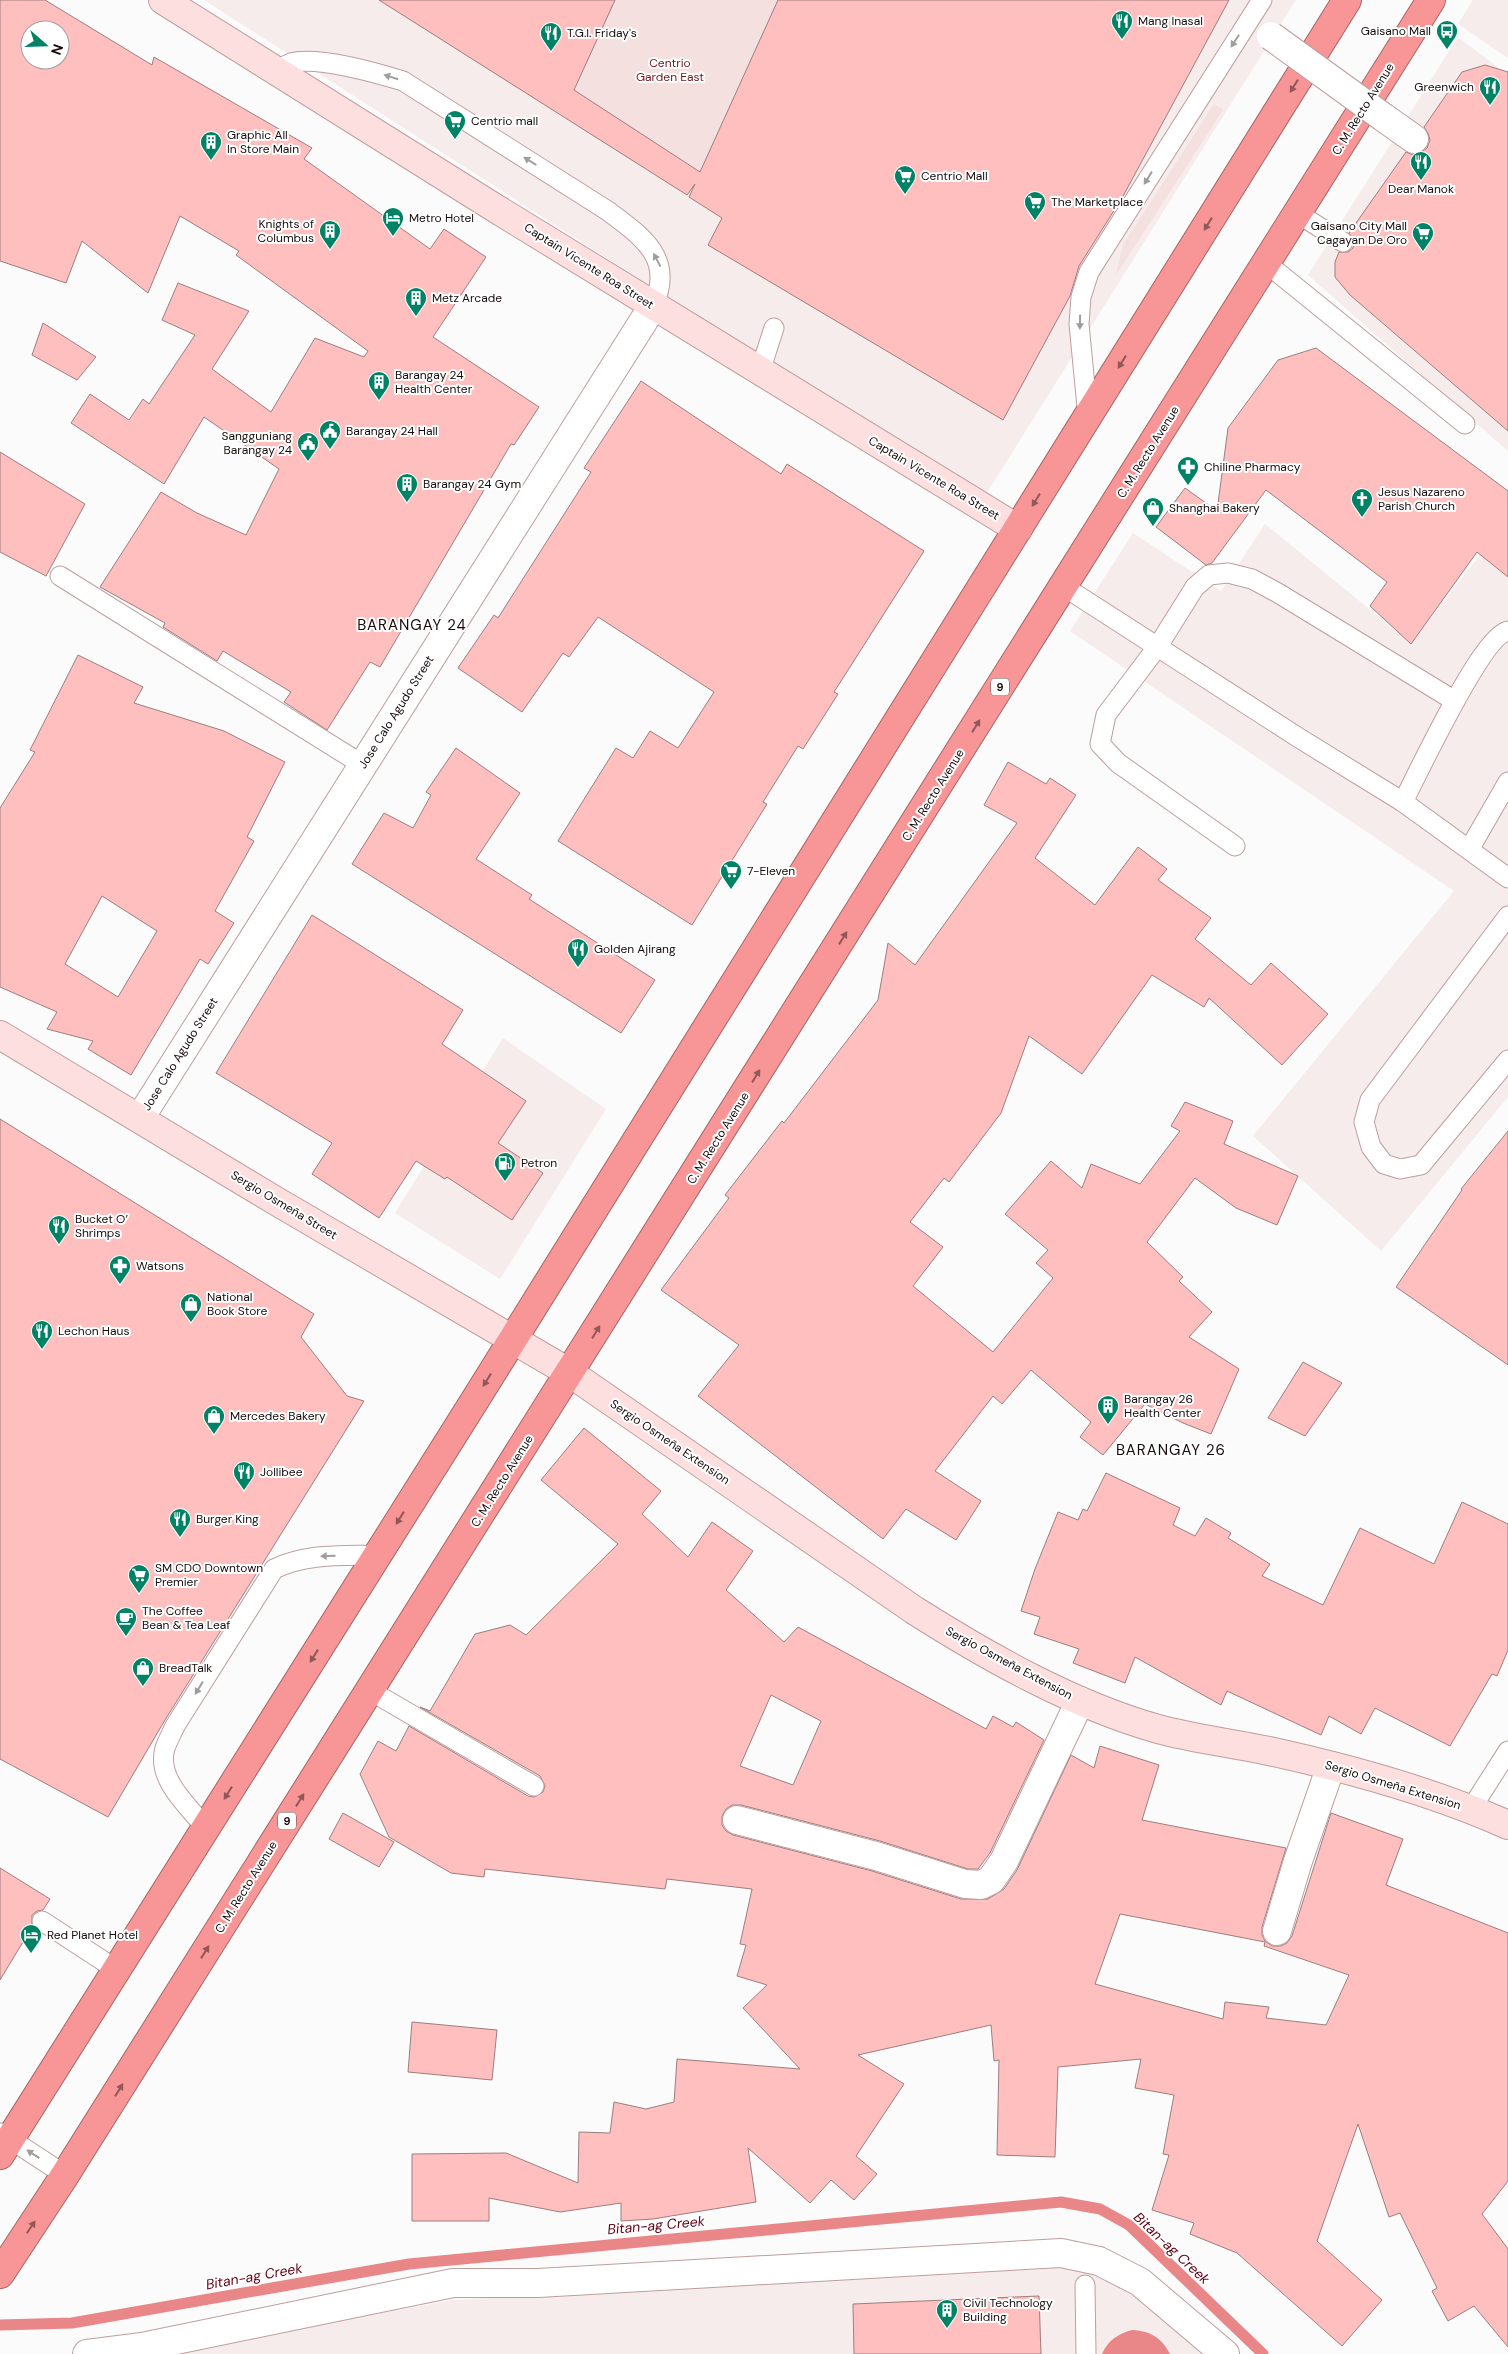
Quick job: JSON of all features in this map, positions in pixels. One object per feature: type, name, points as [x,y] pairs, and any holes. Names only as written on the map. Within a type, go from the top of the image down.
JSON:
[{"type":"highway","points":[[4,2142],[117,1970],[1347,0]]},
{"type":"highway","name":"C. M. Recto Avenue","points":[[2,2270],[65,2175],[570,1373],[1431,0]]},
{"type":"street","name":"Captain Vicente Roa Street","points":[[179,4],[277,70],[653,306],[1018,529]]},
{"type":"street","points":[[1271,36],[1414,139]]},
{"type":"street","name":"Jose Calo Agudo Street","points":[[140,1118],[653,306]]},
{"type":"street","name":"Sergio Osmeña Street","points":[[0,1035],[570,1373]]},
{"type":"street","name":"Sergio Osmeña Extension","points":[[570,1373],[945,1630],[1080,1701],[1157,1728],[1331,1766],[1414,1789],[1471,1809],[1508,1825]]},
{"type":"street","points":[[737,1820],[876,1856],[965,1884],[981,1885],[991,1880],[1004,1861],[1080,1701]]},
{"type":"street","points":[[1276,1931],[1331,1766]]},
{"type":"street","points":[[87,2354],[142,2347],[454,2283],[538,2283],[1061,2253],[1100,2261],[1140,2282],[1224,2354]]},
{"type":"lane","points":[[1088,417],[1079,324],[1081,298],[1089,272],[1262,0]]},
{"type":"lane","points":[[277,70],[291,63],[311,62],[376,72],[403,81],[608,211],[630,227],[646,243],[660,263],[662,276],[659,293],[653,306]]},
{"type":"lane","points":[[1297,213],[1343,242]]},
{"type":"lane","points":[[1266,263],[1465,424]]},
{"type":"lane","points":[[760,371],[774,328]]},
{"type":"lane","points":[[1236,846],[1118,763],[1100,744],[1106,715],[1158,646],[1195,587],[1209,575],[1228,573],[1252,579],[1455,701]]},
{"type":"lane","points":[[60,576],[363,765]]},
{"type":"lane","points":[[1063,586],[1299,738],[1403,802],[1470,848],[1508,878]]},
{"type":"lane","points":[[1403,802],[1455,701],[1490,644],[1502,632],[1508,631]]},
{"type":"lane","points":[[1470,848],[1508,782]]},
{"type":"lane","points":[[1508,916],[1370,1100],[1364,1122],[1371,1147],[1384,1164],[1400,1170],[1421,1165],[1508,1060]]},
{"type":"lane","points":[[206,1828],[171,1785],[165,1769],[165,1749],[175,1726],[274,1569],[290,1561],[306,1557],[377,1554]]},
{"type":"lane","points":[[369,1690],[534,1786]]},
{"type":"lane","points":[[1471,1809],[1508,1751]]},
{"type":"lane","points":[[42,1921],[117,1970]]},
{"type":"lane","points":[[4,2142],[65,2175]]},
{"type":"lane","points":[[1085,2285],[1086,2354]]},
{"type":"shaded area","points":[[204,0],[1296,0],[983,499]]},
{"type":"shaded area","points":[[1473,0],[1508,0],[1508,58],[1458,24]]},
{"type":"shaded area","name":"Gaisano City Mall Cagayan De Oro","points":[[1458,37],[1508,75],[1508,451],[1308,275]]},
{"type":"shaded area","points":[[1508,512],[1508,1097],[1381,1251],[1253,1136],[1454,891],[1070,631],[1133,533],[1221,591],[1265,524],[1411,643],[1476,560]]},
{"type":"shaded area","points":[[503,1038],[606,1109],[500,1279],[395,1213]]},
{"type":"shaded area","points":[[1070,2266],[1135,2282],[1201,2354],[160,2354],[452,2300]]},
{"type":"shaded area","points":[[1132,2330],[1150,2334],[1159,2339],[1170,2354],[1102,2354],[1114,2338]]},
{"type":"green space","name":"Centrio Garden East","points":[[615,0],[778,0],[700,172],[574,90]]},
{"type":"green space","points":[[1214,104],[1223,110],[1116,275],[1123,245]]},
{"type":"building","points":[[0,0],[45,0],[152,65],[154,57],[312,148],[304,159],[430,249],[444,229],[486,257],[433,337],[539,407],[514,445],[511,444],[380,667],[370,662],[327,730],[284,702],[291,692],[223,651],[217,661],[163,627],[165,623],[100,587],[161,492],[197,513],[246,535],[279,469],[204,417],[164,484],[71,423],[90,394],[129,420],[143,399],[149,404],[195,335],[162,320],[178,283],[249,311],[212,369],[271,412],[315,338],[364,357],[368,351],[236,255],[239,251],[180,216],[148,293],[82,241],[66,283],[0,261]]},
{"type":"building","name":"Centrio Mall","points":[[379,0],[615,0],[574,90],[700,172],[778,0],[1229,0],[1122,198],[1079,266],[1070,296],[1003,420],[708,245],[722,218],[689,197],[695,184],[687,195]]},
{"type":"building","name":"Gaisano City Mall Cagayan De Oro","points":[[1485,65],[1508,72],[1508,431],[1350,295],[1335,277],[1335,262],[1339,252],[1348,252],[1353,248],[1354,242],[1349,233],[1406,152],[1413,155],[1427,148],[1430,140],[1424,127],[1462,72]]},
{"type":"building","points":[[43,323],[96,357],[77,380],[32,355]]},
{"type":"building","name":"Jesus Nazareno Parish Church","points":[[1316,348],[1508,491],[1508,577],[1477,552],[1411,644],[1370,606],[1387,582],[1266,490],[1212,563],[1206,565],[1156,527],[1185,488],[1217,511],[1228,428],[1278,360]]},
{"type":"building","points":[[641,381],[781,474],[787,464],[924,551],[834,692],[838,694],[803,749],[798,746],[763,802],[767,804],[692,925],[558,841],[616,748],[633,758],[650,731],[678,748],[714,692],[598,617],[569,657],[563,653],[522,712],[458,668],[494,615],[498,618],[591,472],[584,468]]},
{"type":"building","points":[[0,452],[85,504],[46,576],[0,552]]},
{"type":"building","points":[[78,655],[143,687],[134,703],[224,731],[285,762],[247,837],[254,841],[215,911],[234,923],[208,964],[200,959],[131,1075],[88,1049],[93,1041],[47,1029],[57,1012],[0,987],[0,808],[35,752],[30,750]],"holes":[[[102,896],[157,931],[118,997],[65,964]]]},
{"type":"building","points":[[456,748],[520,793],[476,859],[532,895],[529,899],[655,980],[621,1033],[352,864],[384,813],[413,828],[431,795],[426,792]]},
{"type":"building","points":[[1008,762],[1046,784],[1050,778],[1076,795],[1035,858],[1095,905],[1138,847],[1167,869],[1158,880],[1211,918],[1195,939],[1251,985],[1271,963],[1328,1014],[1282,1065],[1209,998],[1204,1007],[1152,975],[1082,1074],[1029,1036],[1001,1113],[949,1182],[944,1178],[910,1222],[943,1247],[913,1286],[993,1352],[1053,1278],[1036,1263],[1048,1250],[1005,1214],[1051,1161],[1082,1188],[1091,1164],[1140,1184],[1180,1131],[1171,1126],[1185,1102],[1233,1121],[1224,1144],[1298,1176],[1277,1225],[1236,1208],[1195,1178],[1147,1242],[1183,1277],[1179,1281],[1212,1312],[1189,1337],[1239,1369],[1211,1434],[1183,1423],[1145,1404],[1103,1455],[1080,1437],[1091,1422],[1031,1370],[1002,1404],[993,1396],[935,1471],[981,1501],[956,1540],[906,1509],[883,1539],[698,1396],[739,1345],[661,1290],[729,1198],[725,1195],[782,1121],[784,1123],[878,1000],[888,943],[915,965],[1017,823],[984,805]]},
{"type":"building","points":[[312,915],[463,1010],[442,1044],[526,1101],[498,1143],[543,1173],[512,1220],[447,1177],[445,1179],[416,1161],[379,1218],[312,1174],[332,1143],[216,1073]]},
{"type":"building","name":"SM CDO Downtown Premier","points":[[0,1119],[314,1314],[301,1337],[347,1396],[364,1401],[165,1720],[108,1817],[0,1759]]},
{"type":"building","points":[[1508,1131],[1508,1365],[1396,1287],[1461,1189]]},
{"type":"building","points":[[1303,1362],[1342,1383],[1305,1436],[1268,1418]]},
{"type":"building","points":[[584,1428],[661,1491],[642,1514],[688,1557],[712,1522],[753,1551],[726,1590],[784,1642],[798,1627],[986,1729],[993,1716],[1013,1727],[1016,1722],[1044,1740],[990,1853],[978,1869],[968,1869],[880,1841],[741,1805],[732,1805],[726,1809],[722,1816],[722,1825],[726,1831],[733,1835],[872,1871],[961,1899],[988,1899],[1004,1889],[1017,1870],[1071,1755],[1094,1768],[1100,1746],[1159,1765],[1142,1820],[1286,1848],[1262,1927],[1262,1935],[1265,1941],[1272,1946],[1281,1946],[1287,1943],[1292,1936],[1331,1813],[1403,1839],[1386,1885],[1508,1933],[1508,2181],[1482,2214],[1508,2249],[1508,2347],[1474,2306],[1448,2321],[1432,2291],[1437,2288],[1400,2213],[1389,2217],[1358,2124],[1317,2241],[1382,2300],[1342,2346],[1237,2253],[1190,2234],[1194,2223],[1152,2210],[1169,2155],[1163,2154],[1174,2095],[1135,2088],[1141,2059],[1058,2067],[1055,2157],[997,2155],[999,2060],[994,2061],[991,2025],[858,2055],[904,2084],[856,2156],[877,2174],[854,2200],[831,2180],[810,2203],[748,2148],[756,2202],[653,2219],[621,2221],[621,2203],[560,2212],[489,2198],[489,2221],[412,2221],[412,2154],[506,2153],[578,2183],[579,2132],[610,2133],[614,2102],[646,2109],[674,2102],[677,2059],[800,2069],[743,2008],[767,1985],[737,1976],[746,1945],[740,1944],[752,1889],[667,1879],[665,1889],[485,1869],[484,1877],[451,1873],[389,1837],[360,1774],[378,1741],[396,1751],[409,1726],[528,1796],[534,1797],[543,1792],[545,1786],[540,1776],[420,1707],[430,1711],[475,1634],[510,1625],[526,1635],[618,1544],[541,1480]],"holes":[[[771,1695],[821,1721],[793,1785],[740,1766]],[[1120,1914],[1265,1942],[1264,1946],[1349,1975],[1326,2025],[1266,2018],[1269,2007],[1225,2002],[1223,2019],[1095,1984]]]},
{"type":"building","points":[[1106,1473],[1180,1508],[1173,1525],[1195,1536],[1206,1518],[1231,1533],[1228,1538],[1270,1564],[1262,1576],[1323,1605],[1360,1528],[1434,1564],[1462,1502],[1508,1524],[1508,1650],[1497,1676],[1492,1674],[1450,1746],[1375,1708],[1361,1734],[1329,1716],[1321,1735],[1227,1691],[1221,1705],[1135,1657],[1125,1683],[1073,1663],[1079,1649],[1034,1634],[1040,1617],[1021,1611],[1035,1569],[1058,1512],[1078,1520],[1083,1509],[1087,1511]]},
{"type":"building","points":[[343,1813],[394,1842],[379,1867],[329,1839]]},
{"type":"building","points":[[0,1868],[50,1899],[43,1910],[37,1911],[32,1915],[32,1927],[0,1980]]},
{"type":"building","points":[[412,2022],[497,2030],[492,2080],[408,2072]]},
{"type":"building","name":"Civil Technology Building","points":[[1039,2296],[1041,2354],[854,2354],[853,2304]]},
{"type":"waterway","name":"Bitan-ag Creek","points":[[0,2325],[72,2323],[409,2264],[1061,2202],[1100,2209],[1129,2225],[1263,2354]]},
{"type":"place","name":"Mang Inasal","points":[[1122,40]]},
{"type":"place","name":"Gaisano Mall","points":[[1447,50]]},
{"type":"place","name":"T.G.I. Friday's","points":[[551,52]]},
{"type":"place","name":"Greenwich","points":[[1490,106]]},
{"type":"place","name":"Centrio mall","points":[[455,140]]},
{"type":"place","name":"Graphic All In Store Main","points":[[211,161]]},
{"type":"place","name":"Dear Manok","points":[[1421,181]]},
{"type":"place","name":"Centrio Mall","points":[[905,195]]},
{"type":"place","name":"The Marketplace","points":[[1035,221]]},
{"type":"place","name":"Metro Hotel","points":[[393,237]]},
{"type":"place","name":"Knights of Columbus","points":[[330,250]]},
{"type":"place","name":"Gaisano City Mall Cagayan De Oro","points":[[1423,252]]},
{"type":"place","name":"Metz Arcade","points":[[416,317]]},
{"type":"place","name":"Barangay 24 Health Center","points":[[379,401]]},
{"type":"place","name":"Barangay 24 Hall","points":[[330,450]]},
{"type":"place","name":"Sangguniang Barangay 24","points":[[308,462]]},
{"type":"place","name":"Chiline Pharmacy","points":[[1188,486]]},
{"type":"place","name":"Barangay 24 Gym","points":[[407,503]]},
{"type":"place","name":"Jesus Nazareno Parish Church","points":[[1362,518]]},
{"type":"place","name":"Shanghai Bakery","points":[[1153,527]]},
{"type":"place","name":"7-Eleven","points":[[731,890]]},
{"type":"place","name":"Golden Ajirang","points":[[578,968]]},
{"type":"place","name":"Petron","points":[[505,1182]]},
{"type":"place","name":"Bucket O’ Shrimps","points":[[59,1245]]},
{"type":"place","name":"Watsons","points":[[120,1285]]},
{"type":"place","name":"National Book Store","points":[[191,1323]]},
{"type":"place","name":"Lechon Haus","points":[[42,1350]]},
{"type":"place","name":"Barangay 26 Health Center","points":[[1108,1425]]},
{"type":"place","name":"Mercedes Bakery","points":[[214,1435]]},
{"type":"place","name":"Jollibee","points":[[244,1491]]},
{"type":"place","name":"Burger King","points":[[180,1538]]},
{"type":"place","name":"SM CDO Downtown Premier","points":[[139,1594]]},
{"type":"place","name":"The Coffee Bean & Tea Leaf","points":[[126,1637]]},
{"type":"place","name":"BreadTalk","points":[[143,1687]]},
{"type":"place","name":"Red Planet Hotel","points":[[31,1954]]},
{"type":"place","name":"Civil Technology Building","points":[[947,2329]]},
{"type":"district","name":"BARANGAY 24","points":[[412,625]]},
{"type":"district","name":"BARANGAY 26","points":[[1171,1450]]}]
